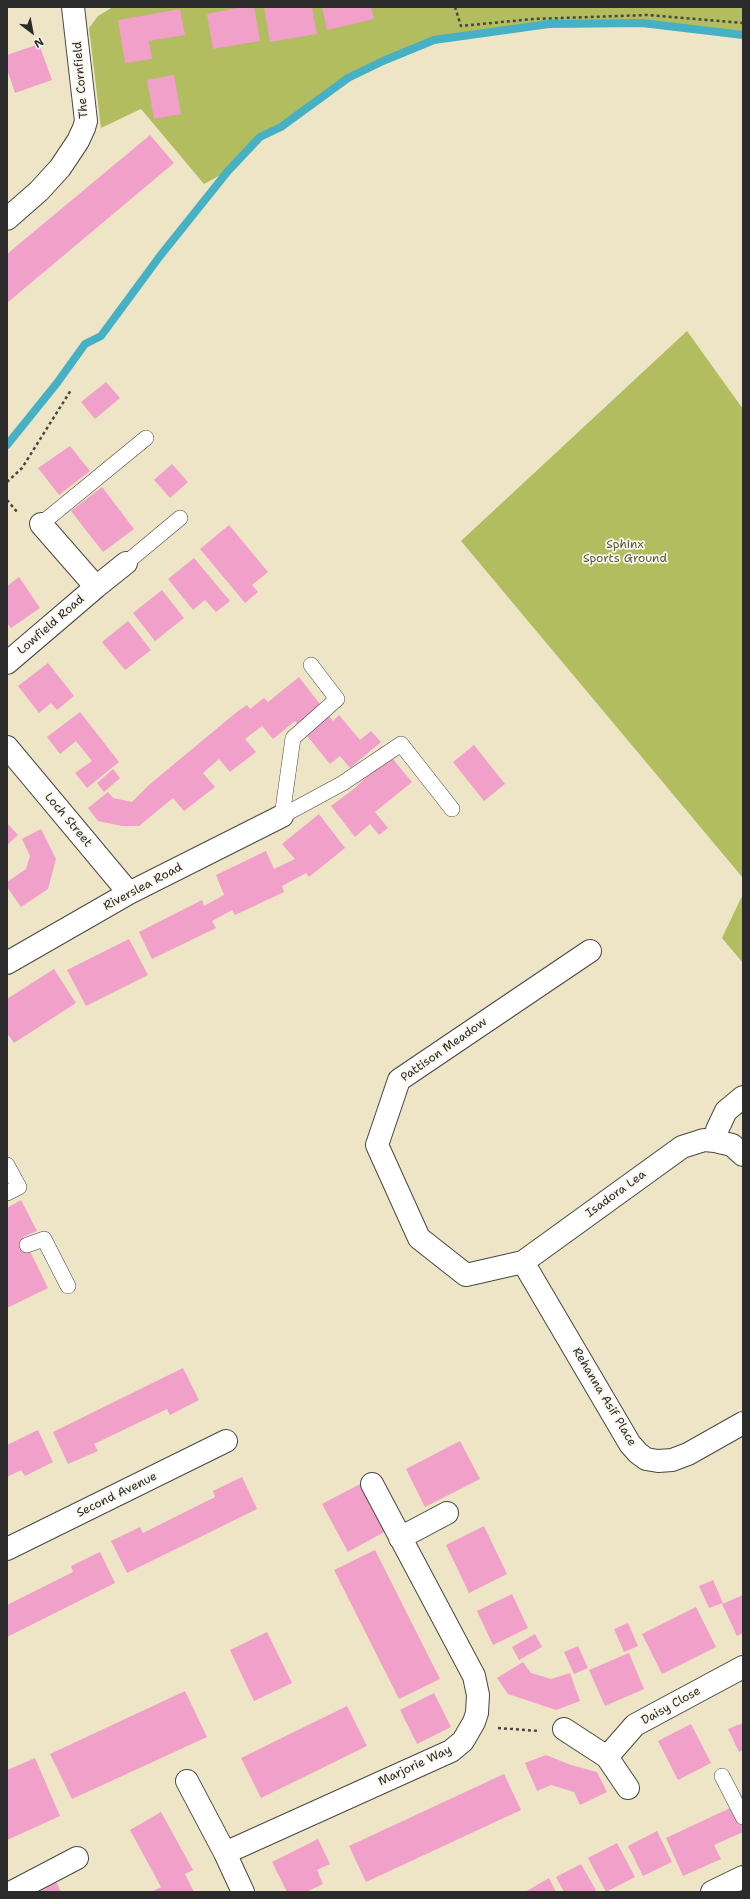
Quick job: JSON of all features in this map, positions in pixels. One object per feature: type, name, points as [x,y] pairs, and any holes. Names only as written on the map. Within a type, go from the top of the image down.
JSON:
[{"type":"street","name":"The Cornfield","points":[[7,219],[39,191],[60,168],[78,141],[84,128],[86,121],[73,7]]},
{"type":"street","name":"Lowfield Road","points":[[41,524],[96,587]]},
{"type":"street","name":"Lowfield Road","points":[[7,663],[126,563]]},
{"type":"street","name":"Loch Street","points":[[7,747],[129,893]]},
{"type":"street","name":"Riverslea Road","points":[[7,964],[129,893],[282,816]]},
{"type":"street","name":"Pattison Meadow","points":[[523,1262],[466,1276],[419,1238],[377,1145],[399,1080],[590,952]]},
{"type":"street","points":[[715,1141],[717,1130],[726,1111],[743,1097]]},
{"type":"street","name":"Isadora Lea","points":[[523,1262],[682,1147],[704,1140],[715,1141],[732,1145],[743,1155]]},
{"type":"street","name":"Rehanna Asif Place","points":[[523,1262],[630,1444],[646,1459],[658,1461],[672,1460],[688,1454],[743,1423]]},
{"type":"street","name":"Second Avenue","points":[[7,1549],[226,1441]]},
{"type":"street","name":"Marjorie Way","points":[[225,1853],[451,1751],[463,1741],[474,1722],[477,1713],[478,1695],[474,1676],[372,1484]]},
{"type":"street","points":[[400,1538],[447,1513]]},
{"type":"street","name":"Daisy Close","points":[[607,1757],[635,1725],[743,1667]]},
{"type":"street","points":[[564,1729],[607,1757],[628,1788]]},
{"type":"street","points":[[187,1781],[225,1853],[243,1892]]},
{"type":"street","points":[[13,1892],[77,1858]]},
{"type":"street","points":[[712,1892],[743,1877]]},
{"type":"lane","points":[[41,524],[146,438]]},
{"type":"lane","points":[[126,563],[180,518]]},
{"type":"lane","points":[[282,816],[293,738],[336,699],[311,665]]},
{"type":"lane","points":[[282,816],[343,783],[401,744],[452,809]]},
{"type":"lane","points":[[7,1165],[19,1187],[7,1193]]},
{"type":"lane","points":[[27,1245],[44,1238],[68,1286]]},
{"type":"lane","points":[[722,1776],[743,1817]]},
{"type":"path","points":[[455,7],[461,26],[532,19],[647,15],[743,23]]},
{"type":"path","points":[[7,482],[22,468],[71,390]]},
{"type":"path","points":[[474,1722],[492,1727],[546,1732],[564,1729]]},
{"type":"green space","points":[[113,7],[743,7],[743,35],[642,23],[549,24],[434,40],[383,61],[348,78],[281,127],[260,137],[228,171],[204,184],[141,109],[101,128],[89,28],[98,16]]},
{"type":"green space","name":"Sphinx Sports Ground","points":[[687,331],[743,409],[743,878],[461,541]]},
{"type":"green space","points":[[743,894],[743,963],[722,938]]},
{"type":"building","points":[[242,7],[254,7],[260,41],[213,49],[207,14]]},
{"type":"building","points":[[264,7],[312,7],[317,34],[270,42]]},
{"type":"building","points":[[322,7],[371,7],[374,19],[327,30]]},
{"type":"building","points":[[180,9],[185,35],[149,41],[152,59],[125,63],[118,20]]},
{"type":"building","points":[[39,44],[52,80],[15,93],[7,69],[7,55]]},
{"type":"building","points":[[174,75],[181,114],[154,119],[147,80]]},
{"type":"building","points":[[150,135],[174,163],[7,303],[7,254]]},
{"type":"building","points":[[106,382],[120,398],[95,419],[81,402]]},
{"type":"building","points":[[70,446],[90,471],[59,495],[38,468]]},
{"type":"building","points":[[172,464],[188,482],[170,498],[154,480]]},
{"type":"building","points":[[102,487],[134,529],[103,552],[71,511]]},
{"type":"building","points":[[229,525],[268,572],[252,585],[258,592],[245,603],[200,549]]},
{"type":"building","points":[[194,558],[230,601],[216,612],[205,600],[193,610],[168,579]]},
{"type":"building","points":[[19,577],[40,608],[11,628],[7,623],[7,586]]},
{"type":"building","points":[[162,590],[184,618],[155,641],[133,613]]},
{"type":"building","points":[[128,621],[151,650],[125,670],[102,642]]},
{"type":"building","points":[[48,663],[74,696],[57,710],[51,703],[39,713],[18,686]]},
{"type":"building","points":[[299,677],[333,721],[339,715],[360,740],[371,731],[381,742],[350,768],[340,756],[330,764],[295,721],[273,739],[262,726],[245,739],[256,752],[230,772],[219,759],[203,773],[215,787],[184,811],[173,798],[139,826],[122,826],[98,821],[88,808],[108,792],[113,798],[132,802],[150,784],[238,711],[247,705],[250,709],[264,698],[268,702]]},
{"type":"building","points":[[80,712],[119,762],[87,788],[75,773],[92,761],[76,741],[60,754],[47,737]]},
{"type":"building","points":[[474,745],[505,784],[484,801],[453,762]]},
{"type":"building","points":[[382,746],[412,782],[375,812],[388,828],[379,835],[370,824],[355,837],[331,806],[355,788],[367,776],[359,765]]},
{"type":"building","points":[[113,769],[120,778],[104,792],[97,783]]},
{"type":"building","points":[[319,814],[345,848],[309,877],[306,873],[282,886],[284,892],[235,915],[232,910],[212,921],[216,928],[152,959],[139,932],[202,900],[204,906],[224,895],[216,875],[266,851],[274,869],[295,859],[282,844]]},
{"type":"building","points":[[7,823],[18,835],[7,845]]},
{"type":"building","points":[[41,829],[56,859],[48,889],[21,907],[7,887],[7,882],[26,869],[30,856],[22,839]]},
{"type":"building","points":[[129,939],[148,975],[86,1006],[67,970]]},
{"type":"building","points":[[54,969],[76,1003],[14,1043],[7,1033],[7,999]]},
{"type":"building","points":[[21,1200],[37,1231],[23,1237],[48,1288],[7,1308],[7,1208]]},
{"type":"building","points":[[183,1368],[199,1400],[170,1415],[167,1409],[94,1444],[98,1451],[68,1464],[53,1432]]},
{"type":"building","points":[[38,1430],[53,1462],[25,1476],[21,1470],[7,1477],[7,1445]]},
{"type":"building","points":[[460,1441],[480,1479],[425,1507],[406,1469]]},
{"type":"building","points":[[242,1477],[257,1509],[127,1573],[111,1541],[140,1527],[143,1533],[215,1497],[213,1491]]},
{"type":"building","points":[[360,1484],[386,1531],[348,1552],[322,1504]]},
{"type":"building","points":[[484,1526],[507,1574],[469,1593],[446,1545]]},
{"type":"building","points":[[375,1550],[440,1679],[399,1699],[334,1570]]},
{"type":"building","points":[[100,1552],[115,1583],[7,1637],[7,1605],[73,1572],[71,1566]]},
{"type":"building","points":[[713,1580],[723,1603],[709,1608],[699,1586]]},
{"type":"building","points":[[512,1594],[528,1628],[493,1645],[477,1611]]},
{"type":"building","points":[[743,1595],[743,1633],[737,1636],[722,1604]]},
{"type":"building","points":[[696,1607],[716,1647],[662,1674],[642,1634]]},
{"type":"building","points":[[628,1623],[638,1646],[624,1652],[614,1629]]},
{"type":"building","points":[[267,1632],[292,1683],[254,1701],[230,1650]]},
{"type":"building","points":[[535,1634],[542,1647],[519,1660],[512,1647]]},
{"type":"building","points":[[578,1646],[588,1668],[574,1674],[564,1652]]},
{"type":"building","points":[[629,1653],[644,1689],[605,1706],[589,1670]]},
{"type":"building","points":[[523,1662],[531,1673],[551,1679],[570,1673],[580,1701],[556,1710],[508,1694],[497,1678]]},
{"type":"building","points":[[185,1691],[207,1737],[72,1799],[50,1754]]},
{"type":"building","points":[[434,1693],[451,1727],[417,1744],[400,1710]]},
{"type":"building","points":[[347,1706],[367,1746],[261,1798],[241,1758]]},
{"type":"building","points":[[743,1723],[743,1750],[739,1752],[728,1729]]},
{"type":"building","points":[[691,1724],[711,1763],[678,1780],[658,1741]]},
{"type":"building","points":[[546,1755],[571,1765],[597,1772],[607,1792],[580,1805],[574,1792],[551,1785],[537,1791],[525,1763]]},
{"type":"building","points":[[35,1758],[60,1816],[7,1840],[7,1770]]},
{"type":"building","points":[[504,1774],[521,1810],[366,1882],[349,1846]]},
{"type":"building","points":[[743,1802],[743,1832],[714,1845],[721,1859],[683,1876],[666,1838]]},
{"type":"building","points":[[161,1812],[193,1870],[185,1874],[194,1892],[151,1892],[161,1887],[130,1830]]},
{"type":"building","points":[[657,1831],[672,1862],[643,1876],[628,1846]]},
{"type":"building","points":[[318,1839],[330,1864],[317,1870],[323,1884],[306,1892],[287,1892],[272,1862]]},
{"type":"building","points":[[617,1843],[635,1877],[606,1892],[588,1858]]},
{"type":"building","points":[[581,1864],[597,1892],[564,1892],[556,1877]]},
{"type":"building","points":[[549,1878],[556,1892],[525,1892]]},
{"type":"building","points":[[55,1879],[61,1892],[31,1892]]},
{"type":"waterway","points":[[7,445],[57,383],[85,344],[101,336],[160,256],[228,171],[260,137],[281,127],[348,78],[383,61],[434,40],[549,24],[642,23],[743,35]]}]
